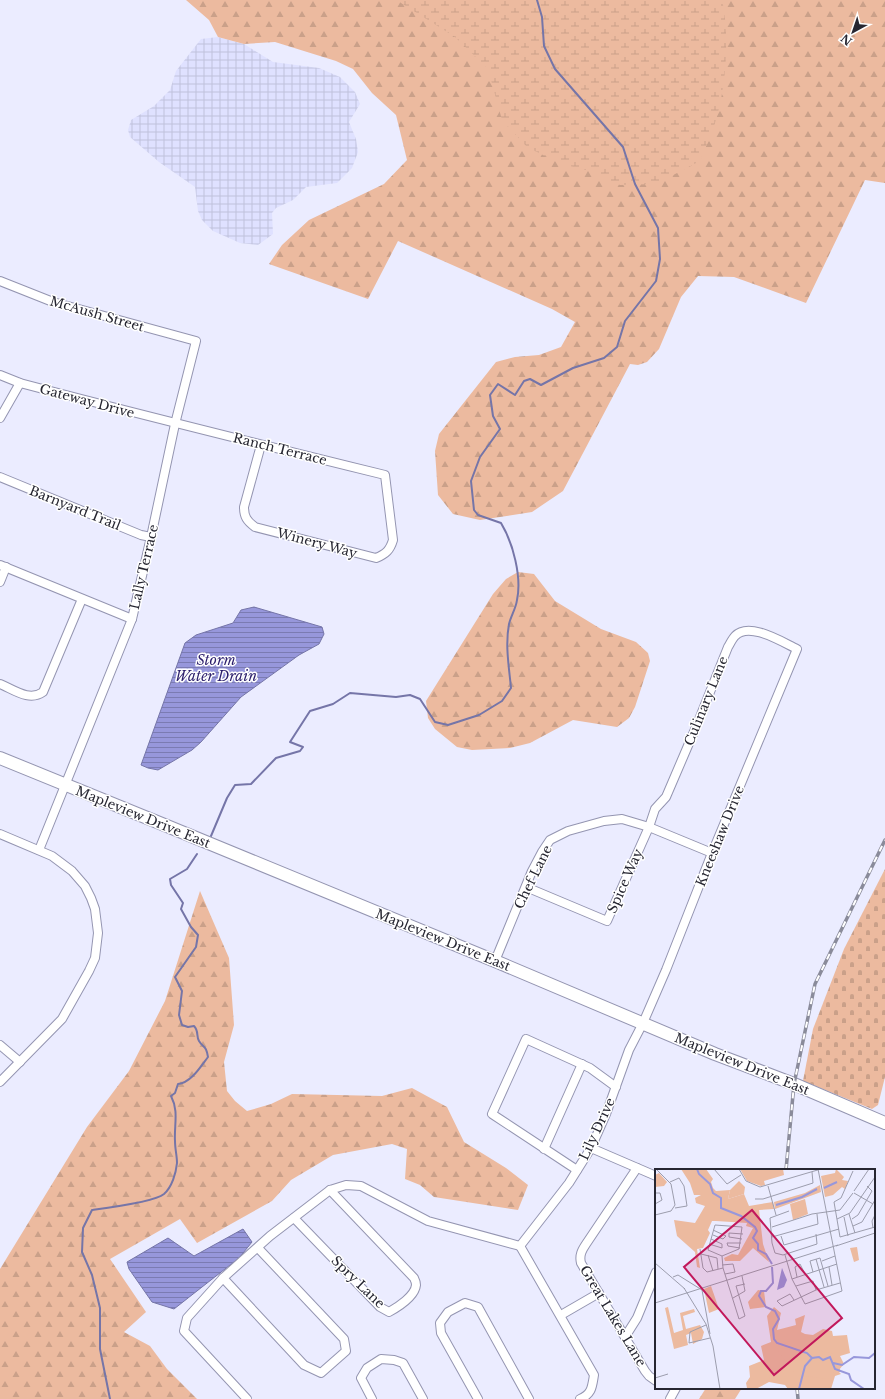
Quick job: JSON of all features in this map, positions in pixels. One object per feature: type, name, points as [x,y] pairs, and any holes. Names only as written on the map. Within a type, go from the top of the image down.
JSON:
[{"type":"main road","name":"Mapleview Drive East","points":[[0,758],[885,1123]]},
{"type":"street","name":"McAush Street","points":[[0,281],[53,302],[196,341]]},
{"type":"street","name":"Lally Terrace","points":[[39,850],[132,619],[175,424],[196,341]]},
{"type":"street","name":"Gateway Drive","points":[[0,375],[20,383],[175,424]]},
{"type":"street","points":[[0,418],[20,383]]},
{"type":"street","name":"Ranch Terrace","points":[[175,424],[385,475]]},
{"type":"street","name":"Winery Way","points":[[261,445],[244,507],[244,515],[248,522],[255,527],[376,558],[383,556],[390,549],[393,540],[385,475]]},
{"type":"street","name":"Barnyard Trail","points":[[0,477],[141,535],[151,537]]},
{"type":"street","points":[[0,582],[3,566],[132,619]]},
{"type":"street","points":[[0,684],[30,696],[39,695],[43,692],[82,599]]},
{"type":"street","name":"Culinary Lane","points":[[649,827],[655,809],[666,797],[728,647],[735,636],[744,630],[754,630],[773,637],[797,649]]},
{"type":"street","name":"Kneeshaw Drive","points":[[643,1023],[797,649]]},
{"type":"street","name":"Chef Lane","points":[[495,961],[542,852],[550,840],[568,831],[604,821],[622,820],[649,827],[712,853]]},
{"type":"street","name":"Spice Way","points":[[526,887],[607,921],[649,827]]},
{"type":"street","points":[[0,834],[39,850],[65,864],[84,886],[95,909],[98,933],[95,958],[62,1019],[0,1082]]},
{"type":"street","name":"Lily Drive","points":[[520,1246],[569,1183],[591,1148],[616,1087],[629,1050],[643,1023]]},
{"type":"street","points":[[577,1170],[492,1114],[526,1039],[590,1068],[616,1087]]},
{"type":"street","points":[[0,1045],[20,1062]]},
{"type":"street","points":[[544,1149],[582,1064]]},
{"type":"street","points":[[591,1148],[655,1176]]},
{"type":"street","name":"Great Lakes Lane","points":[[637,1168],[586,1244],[581,1254],[581,1263],[645,1371],[655,1380]]},
{"type":"street","points":[[247,1399],[184,1331],[187,1318],[223,1278],[270,1236],[330,1190],[346,1185],[361,1186],[428,1221],[520,1246],[561,1315],[594,1375],[592,1388],[580,1399]]},
{"type":"street","name":"Spry Lane","points":[[294,1218],[380,1307],[389,1312],[396,1308],[412,1294],[416,1285],[414,1278],[330,1190]]},
{"type":"street","points":[[223,1278],[304,1365],[321,1373],[326,1369],[346,1351],[344,1339],[258,1248]]},
{"type":"street","points":[[625,1337],[637,1318],[655,1274]]},
{"type":"street","points":[[561,1315],[599,1293]]},
{"type":"street","points":[[478,1399],[441,1333],[440,1323],[448,1312],[465,1303],[478,1307],[529,1399]]},
{"type":"street","points":[[372,1399],[361,1378],[367,1368],[381,1359],[394,1360],[403,1363],[423,1399]]},
{"type":"street","points":[[670,1399],[673,1389]]},
{"type":"shaded area","points":[[218,37],[244,44],[273,62],[319,68],[340,77],[355,92],[360,104],[349,122],[356,139],[358,152],[352,168],[337,183],[306,187],[293,200],[276,208],[272,213],[273,234],[258,245],[240,243],[213,231],[202,220],[198,211],[195,187],[159,162],[130,137],[128,130],[131,120],[154,106],[170,90],[176,71],[201,39]]},
{"type":"green space","points":[[186,0],[885,0],[885,183],[865,180],[806,303],[734,277],[698,276],[681,297],[659,349],[647,362],[638,365],[630,364],[563,491],[532,512],[480,520],[453,514],[438,495],[435,451],[439,434],[496,362],[515,357],[539,355],[561,347],[575,322],[552,309],[398,241],[368,299],[269,264],[282,245],[309,220],[384,184],[407,160],[396,115],[372,93],[353,69],[336,61],[275,42],[244,44],[218,37],[209,20]]},
{"type":"green space","points":[[398,0],[722,0],[726,29],[726,62],[722,94],[715,123],[700,161],[656,184],[620,185],[590,171],[561,164],[527,147],[502,120],[488,69],[455,37]]},
{"type":"green space","points":[[518,572],[534,574],[555,601],[601,629],[636,642],[648,653],[650,661],[635,707],[629,718],[617,727],[573,720],[530,743],[510,748],[472,750],[457,747],[435,729],[428,718],[426,701],[493,594],[506,579]]},
{"type":"green space","points":[[885,869],[885,1077],[878,1105],[872,1109],[803,1081],[813,1029],[844,949]]},
{"type":"green space","points":[[200,891],[229,958],[234,1025],[224,1062],[227,1091],[235,1101],[247,1111],[271,1104],[292,1094],[382,1096],[412,1088],[447,1107],[464,1142],[506,1168],[528,1185],[518,1210],[434,1197],[420,1185],[405,1179],[407,1149],[392,1144],[333,1155],[291,1180],[272,1201],[197,1243],[180,1219],[110,1259],[146,1312],[124,1332],[150,1346],[167,1369],[197,1399],[0,1399],[0,1269],[87,1127],[129,1071],[165,1001]]},
{"type":"green space","points":[[705,1389],[741,1389],[735,1399],[699,1399]]},
{"type":"water","name":"Storm Water Drain","points":[[254,607],[322,627],[324,634],[319,644],[299,655],[241,697],[192,750],[158,770],[141,765],[185,643],[196,635],[233,623],[241,610]]},
{"type":"water","points":[[243,1229],[252,1242],[239,1258],[174,1309],[152,1302],[129,1269],[127,1262],[168,1238],[194,1256]]},
{"type":"waterway","points":[[211,836],[227,798],[235,785],[251,784],[276,758],[300,751],[303,747],[290,742],[310,711],[333,704],[350,693],[396,697],[410,695],[420,699],[435,722],[448,725],[479,715],[502,701],[511,688],[507,640],[509,624],[516,603],[518,591],[515,560],[513,550],[501,523],[478,515],[474,510],[471,481],[480,457],[500,429],[493,416],[490,395],[498,384],[515,395],[524,381],[530,379],[541,385],[573,368],[604,358],[617,347],[625,321],[656,281],[660,259],[658,228],[635,184],[623,147],[555,69],[544,46],[542,17],[537,0]]},
{"type":"waterway","points":[[110,1399],[100,1349],[100,1308],[92,1275],[82,1252],[83,1228],[92,1210],[151,1200],[159,1197],[167,1191],[175,1175],[177,1163],[175,1144],[176,1113],[171,1096],[175,1093],[178,1084],[187,1081],[208,1057],[206,1049],[198,1039],[196,1028],[194,1026],[188,1027],[182,1025],[179,1015],[182,991],[175,977],[196,947],[198,935],[191,927],[181,909],[183,903],[171,885],[170,879],[187,869],[197,854]]},
{"type":"railway","points":[[786,1169],[794,1084],[815,984],[885,840]]},
{"type":"railway","points":[[797,1389],[798,1399]]}]
